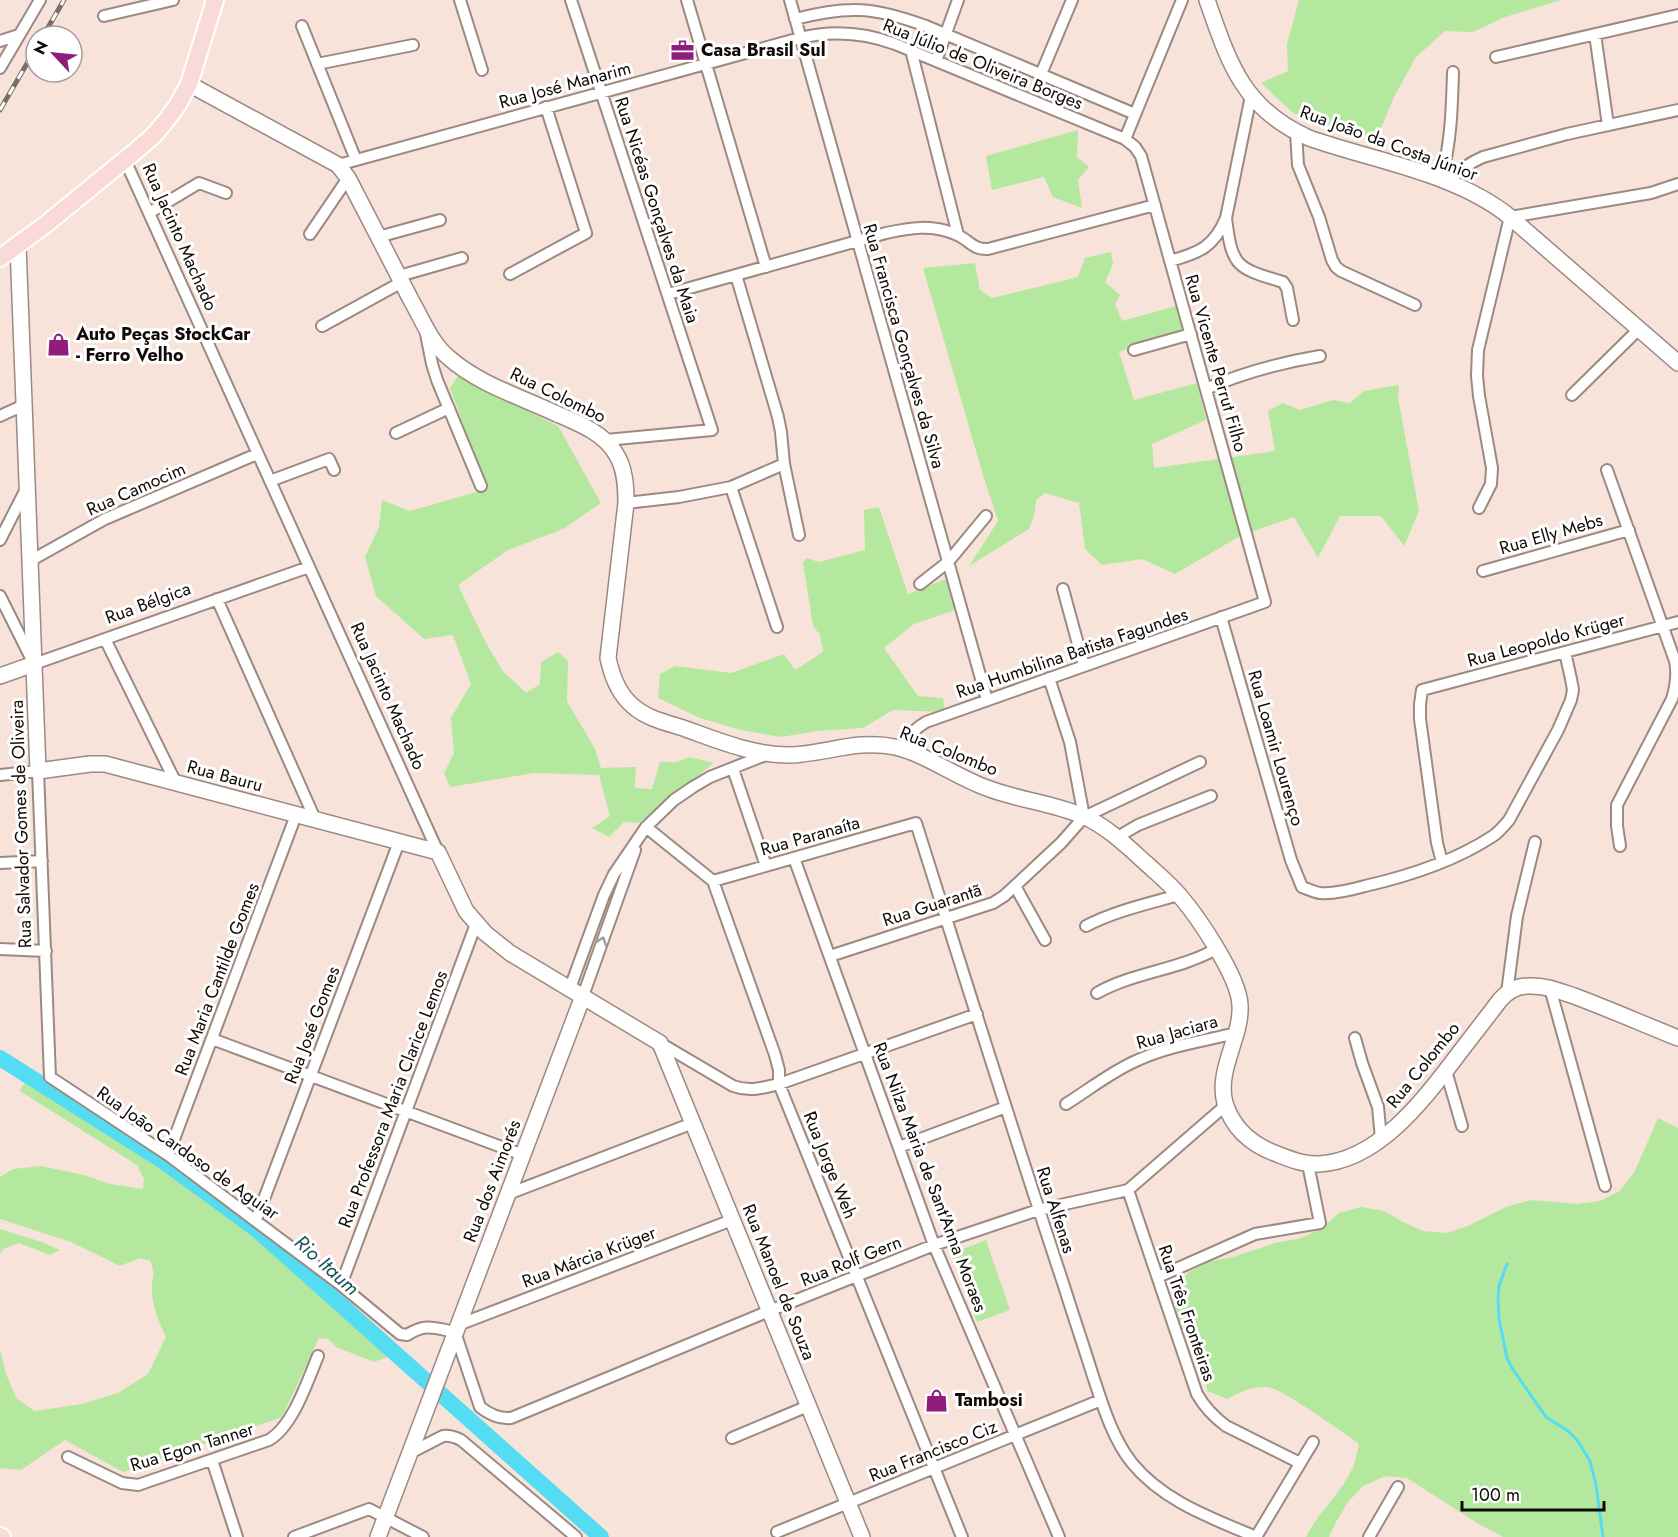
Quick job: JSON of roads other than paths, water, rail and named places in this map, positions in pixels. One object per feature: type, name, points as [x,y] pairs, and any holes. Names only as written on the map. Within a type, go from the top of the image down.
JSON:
[{"type":"main road","points":[[0,258],[124,160],[153,136],[165,122],[189,84],[215,0]]},
{"type":"street","points":[[0,68],[40,0]]},
{"type":"street","points":[[104,15],[172,0]]},
{"type":"street","points":[[460,0],[482,70]]},
{"type":"street","name":"Rua Nicéas Gonçalves da Maia","points":[[571,0],[712,430],[606,440]]},
{"type":"street","points":[[687,0],[766,267]]},
{"type":"street","name":"Rua Francisca Gonçalves da Silva","points":[[790,0],[987,700]]},
{"type":"street","points":[[936,60],[958,0]]},
{"type":"street","points":[[1041,74],[1072,0]]},
{"type":"street","points":[[1125,139],[1182,0]]},
{"type":"street","name":"Rua João da Costa Júnior","points":[[1207,0],[1222,45],[1240,82],[1273,118],[1296,132],[1340,149],[1445,181],[1486,200],[1510,218],[1678,363]]},
{"type":"street","name":"Rua Júlio de Oliveira Borges","points":[[795,19],[834,10],[873,10],[946,34],[1136,114]]},
{"type":"street","points":[[1496,57],[1678,15]]},
{"type":"street","points":[[303,26],[356,160]]},
{"type":"street","name":"Rua Júlio de Oliveira Borges","points":[[800,38],[829,33],[848,33],[881,39],[1125,139]]},
{"type":"street","points":[[1595,34],[1608,125]]},
{"type":"street","points":[[0,40],[19,35]]},
{"type":"street","name":"Rua José Manarim","points":[[338,165],[800,38]]},
{"type":"street","points":[[317,64],[413,45]]},
{"type":"street","points":[[911,50],[958,235]]},
{"type":"street","points":[[1445,181],[1450,137],[1452,72]]},
{"type":"street","name":"Rua Colombo","points":[[189,84],[338,165],[348,178],[424,324],[446,355],[468,371],[581,425],[606,440],[616,454],[621,464],[626,487],[626,502],[609,648],[610,668],[618,689],[632,706],[654,718],[736,746],[769,753],[794,754],[867,744],[899,748],[989,789],[1084,817],[1116,838],[1179,895],[1233,978],[1240,996],[1239,1020],[1224,1088],[1226,1105],[1233,1121],[1249,1140],[1271,1152],[1308,1164],[1320,1164],[1351,1156],[1381,1139],[1412,1113],[1506,993]]},
{"type":"street","points":[[1170,261],[1203,249],[1217,234],[1226,218],[1251,96]]},
{"type":"street","points":[[510,274],[586,233],[546,107]]},
{"type":"street","points":[[1445,181],[1470,162],[1483,157],[1533,142],[1678,110]]},
{"type":"street","points":[[1296,132],[1298,165],[1336,267],[1415,305]]},
{"type":"street","name":"Rua Vicente Perrut Filho","points":[[1125,139],[1141,156],[1265,602]]},
{"type":"street","name":"Rua Jacinto Machado","points":[[124,160],[438,852],[458,895],[476,924],[510,952],[733,1086],[743,1089],[753,1090],[779,1084],[976,1014]]},
{"type":"street","points":[[310,234],[348,178]]},
{"type":"street","points":[[149,213],[200,183],[226,193]]},
{"type":"street","points":[[1479,508],[1491,484],[1492,468],[1478,386],[1478,350],[1510,218],[1651,193],[1678,184]]},
{"type":"street","points":[[668,294],[886,233],[925,227],[944,230],[958,235],[980,250],[1155,205]]},
{"type":"street","points":[[1226,218],[1229,245],[1237,262],[1252,272],[1283,282],[1287,288],[1293,320]]},
{"type":"street","points":[[378,237],[440,220]]},
{"type":"street","name":"Rua Salvador Gomes de Oliveira","points":[[18,245],[50,1077]]},
{"type":"street","points":[[322,326],[400,279],[462,258]]},
{"type":"street","points":[[736,275],[778,417],[784,464],[799,535]]},
{"type":"street","points":[[424,324],[432,364],[481,486]]},
{"type":"street","points":[[1572,395],[1639,329]]},
{"type":"street","points":[[1134,350],[1191,334]]},
{"type":"street","points":[[1206,388],[1258,369],[1320,356]]},
{"type":"street","points":[[0,416],[24,405]]},
{"type":"street","points":[[396,433],[448,408]]},
{"type":"street","name":"Rua Camocim","points":[[30,561],[105,519],[257,454]]},
{"type":"street","points":[[270,481],[329,459],[333,470]]},
{"type":"street","points":[[626,502],[679,497],[731,487],[784,464]]},
{"type":"street","points":[[1607,470],[1676,661],[1677,681],[1672,699],[1617,805],[1620,846]]},
{"type":"street","points":[[0,540],[27,487]]},
{"type":"street","points":[[731,487],[777,627]]},
{"type":"street","points":[[920,584],[948,562],[986,516]]},
{"type":"street","name":"Rua Elly Mebs","points":[[1483,571],[1629,530]]},
{"type":"street","name":"Rua Bélgica","points":[[0,676],[309,567]]},
{"type":"street","points":[[1063,589],[1084,666]]},
{"type":"street","points":[[0,596],[34,664]]},
{"type":"street","points":[[217,599],[315,819]]},
{"type":"street","name":"Rua Humbilina Batista Fagundes","points":[[899,748],[915,728],[926,722],[1265,602]]},
{"type":"street","name":"Rua Loamir Lourenço","points":[[1221,617],[1291,860],[1302,886],[1321,893],[1352,889],[1442,862]]},
{"type":"street","name":"Rua Leopoldo Krüger","points":[[1442,862],[1437,843],[1420,719],[1422,690],[1678,622]]},
{"type":"street","points":[[105,639],[176,783]]},
{"type":"street","points":[[1442,862],[1494,836],[1509,820],[1558,730],[1571,700],[1573,690],[1565,652]]},
{"type":"street","points":[[1049,678],[1070,742],[1084,817],[1200,762]]},
{"type":"street","name":"Rua dos Aimorés","points":[[378,1537],[523,1155],[577,992],[604,895],[614,874],[646,827],[674,800],[710,777],[769,753]]},
{"type":"street","name":"Rua Bauru","points":[[0,775],[97,764],[438,852]]},
{"type":"street","points":[[734,769],[766,866]]},
{"type":"street","points":[[1116,838],[1138,825],[1211,796]]},
{"type":"street","name":"Rua Maria Cantilde Gomes","points":[[168,1155],[296,814]]},
{"type":"street","name":"Rua Guarantã","points":[[830,956],[993,903],[1015,886],[1061,843],[1084,817]]},
{"type":"street","name":"Rua Paranaíta","points":[[713,881],[916,823]]},
{"type":"street","name":"Rua Alfenas","points":[[916,823],[1038,1210],[1115,1436],[1132,1462],[1165,1493],[1197,1512],[1256,1537]]},
{"type":"street","points":[[646,827],[713,881]]},
{"type":"street","name":"Rua José Gomes","points":[[256,1220],[399,842]]},
{"type":"street","points":[[1506,993],[1517,916],[1535,842]]},
{"type":"street","name":"Rua Nilza Maria de Sant'Anna Moraes","points":[[794,858],[934,1245],[1059,1537]]},
{"type":"street","points":[[0,863],[42,861]]},
{"type":"street","name":"Rua Jorge Weh","points":[[713,881],[775,1055],[779,1084],[962,1537]]},
{"type":"street","points":[[1015,886],[1045,939]]},
{"type":"street","points":[[1086,926],[1101,918],[1179,895]]},
{"type":"street","name":"Rua Professora Maria Clarice Lemos","points":[[341,1285],[476,924]]},
{"type":"street","points":[[0,949],[46,951]]},
{"type":"street","points":[[1097,993],[1112,985],[1216,949]]},
{"type":"street","points":[[1506,993],[1517,987],[1525,986],[1550,988],[1678,1038]]},
{"type":"street","points":[[1550,988],[1605,1186]]},
{"type":"street","name":"Rua Jaciara","points":[[1066,1104],[1137,1060],[1154,1053],[1236,1033]]},
{"type":"street","points":[[1355,1038],[1378,1107],[1381,1139]]},
{"type":"street","points":[[212,1039],[523,1155]]},
{"type":"street","name":"Rua Manoel de Souza","points":[[660,1043],[862,1537]]},
{"type":"street","points":[[1446,1071],[1462,1126]]},
{"type":"street","name":"Rua João Cardoso de Aguiar","points":[[50,1077],[168,1155],[341,1285],[400,1334],[407,1335],[424,1326],[457,1329]]},
{"type":"street","name":"Rua Rolf Gern","points":[[457,1329],[480,1407],[494,1416],[511,1418],[934,1245],[1038,1210],[1128,1190],[1226,1105]]},
{"type":"street","points":[[899,1147],[1006,1107]]},
{"type":"street","points":[[508,1194],[693,1123]]},
{"type":"street","points":[[1158,1277],[1255,1234],[1320,1222],[1308,1164]]},
{"type":"street","name":"Rua Três Fronteiras","points":[[1128,1190],[1197,1394],[1203,1405],[1226,1426],[1300,1463]]},
{"type":"street","name":"Rua Márcia Krüger","points":[[457,1329],[732,1220]]},
{"type":"street","name":"Rua Egon Tanner","points":[[68,1457],[122,1483],[138,1485],[269,1440],[277,1436],[290,1419],[318,1356]]},
{"type":"street","name":"Rua Francisco Ciz","points":[[777,1532],[1101,1400]]},
{"type":"street","points":[[732,1438],[808,1406]]},
{"type":"street","points":[[410,1453],[443,1436],[456,1437],[576,1537]]},
{"type":"street","points":[[1256,1537],[1312,1442]]},
{"type":"street","points":[[212,1460],[237,1537]]},
{"type":"street","points":[[1369,1537],[1398,1487]]},
{"type":"street","points":[[294,1537],[369,1509],[423,1537]]},
{"type":"waterway","name":"Rio Itaum","points":[[0,1058],[163,1161],[256,1229],[601,1537]]},
{"type":"waterway","points":[[1507,1264],[1499,1286],[1498,1298],[1499,1319],[1507,1358],[1546,1417],[1568,1431],[1577,1440],[1590,1461],[1596,1485],[1603,1537]]},
{"type":"railway","points":[[50,24],[64,0]]},
{"type":"railway","points":[[0,110],[24,69]]},
{"type":"place","name":"Casa Brasil Sul","points":[[683,50]]},
{"type":"place","name":"Auto Peças StockCar - Ferro Velho","points":[[58,344]]},
{"type":"place","name":"Tambosi","points":[[937,1400]]}]
